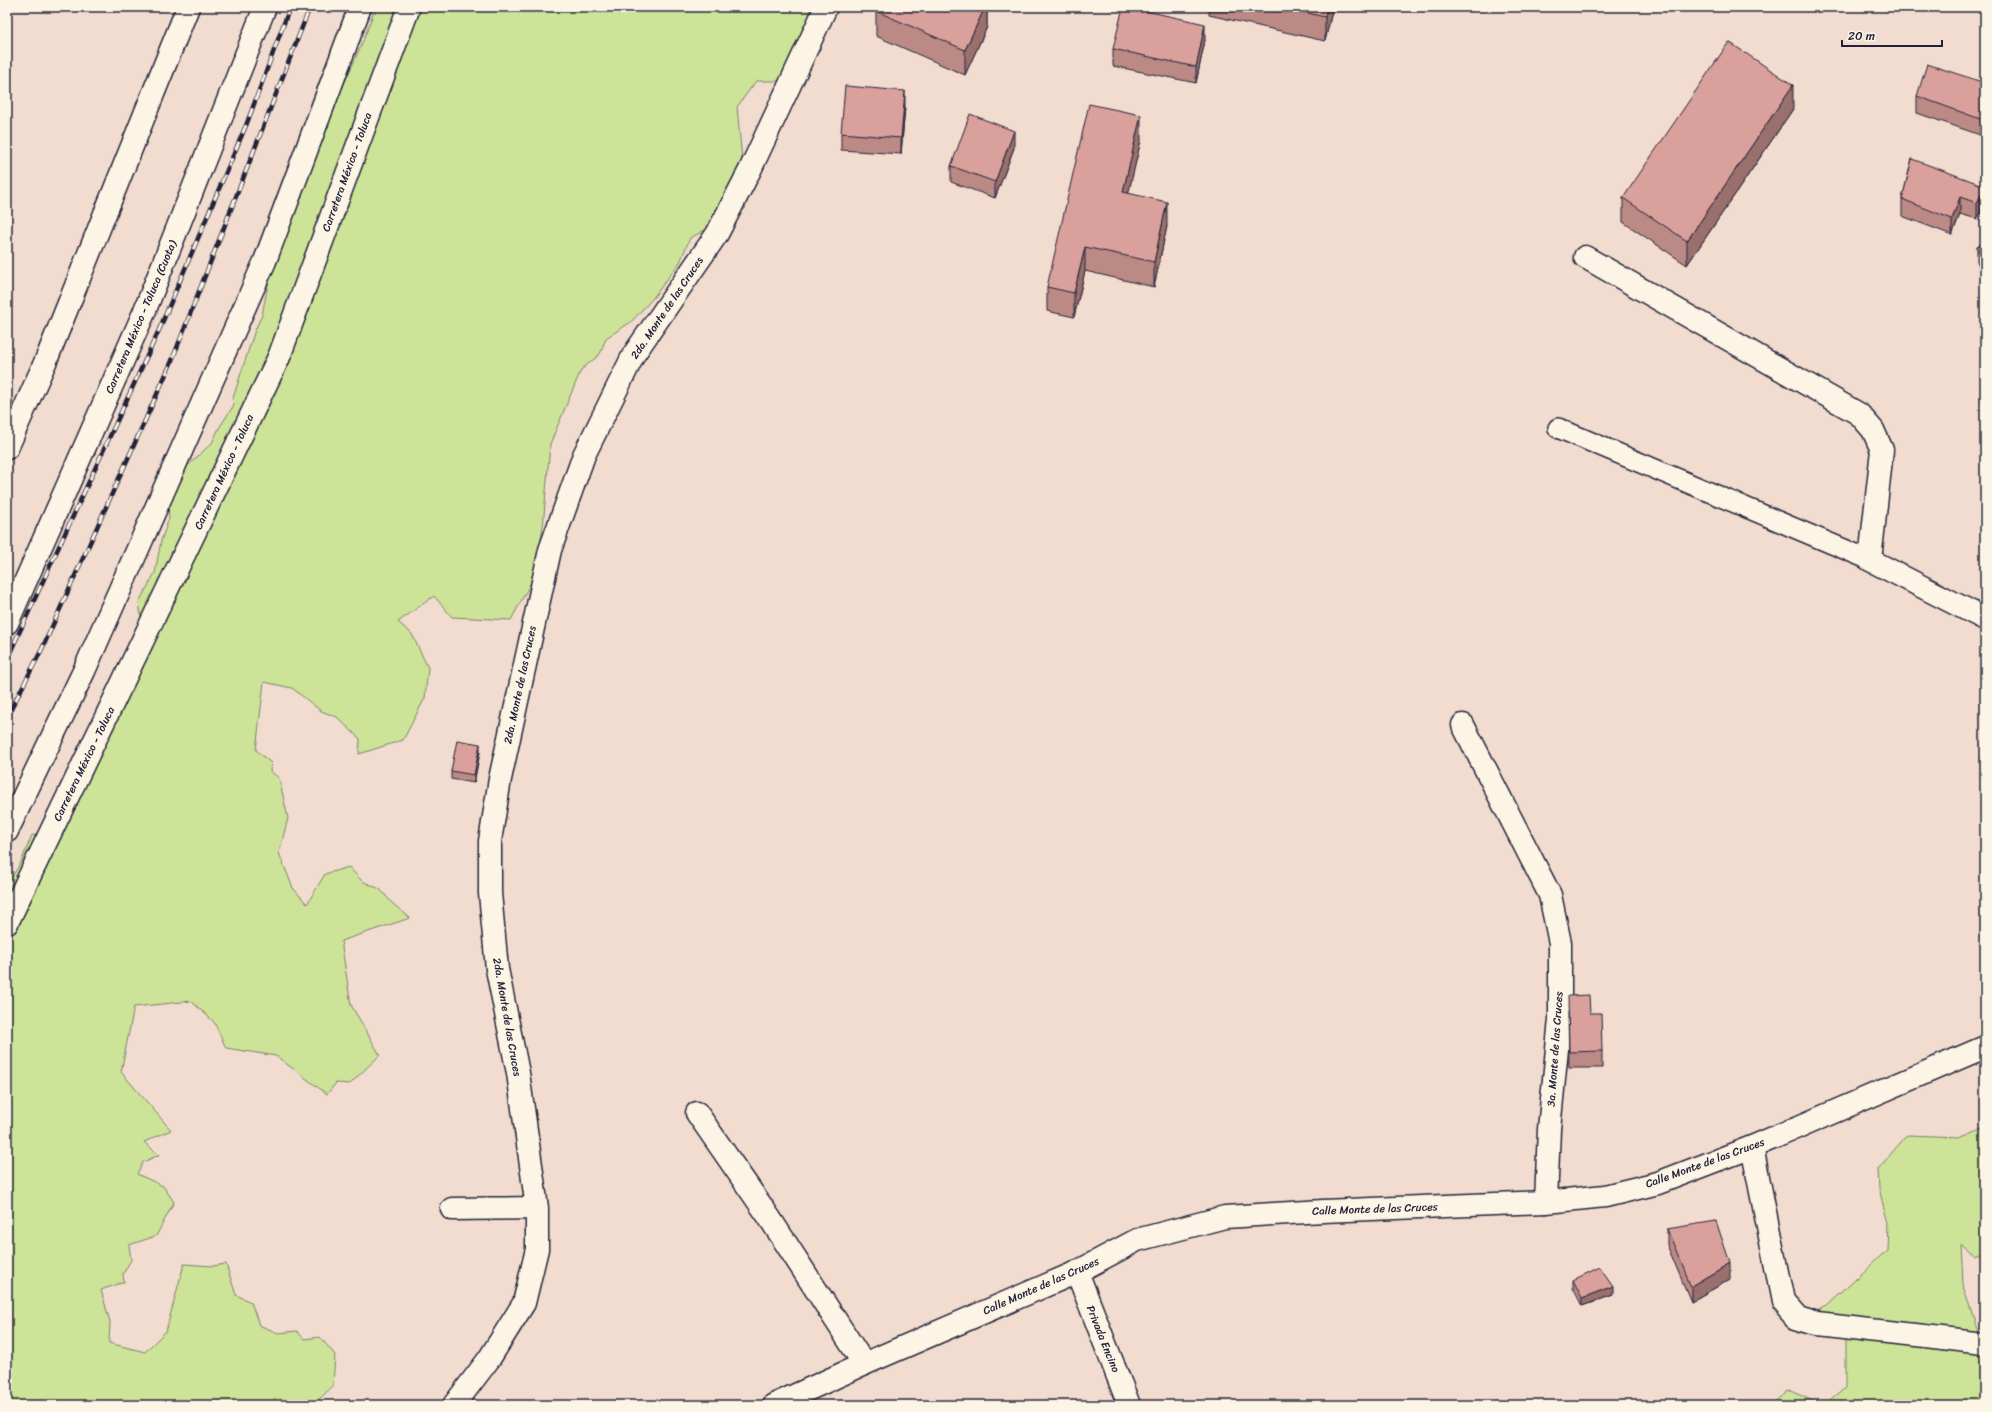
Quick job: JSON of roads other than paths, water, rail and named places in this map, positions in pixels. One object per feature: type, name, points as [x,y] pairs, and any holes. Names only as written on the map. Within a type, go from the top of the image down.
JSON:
[{"type":"main road","points":[[7,448],[47,358],[188,7]]},
{"type":"main road","name":"Carretera México - Toluca (Cuota)","points":[[7,623],[143,315],[265,7]]},
{"type":"main road","points":[[7,831],[84,671],[265,261],[360,7]]},
{"type":"main road","name":"Carretera México - Toluca","points":[[7,923],[279,356],[409,7]]},
{"type":"main road","name":"2da. Monte de las Cruces","points":[[454,1405],[489,1359],[524,1303],[537,1248],[536,1208],[518,1073],[497,969],[490,893],[490,841],[500,779],[550,550],[584,455],[634,354],[717,234],[750,170],[826,7]]},
{"type":"main road","points":[[1585,256],[1859,414],[1873,430],[1882,450],[1870,560],[1985,619]]},
{"type":"main road","name":"3a. Monte de las Cruces","points":[[1463,725],[1550,895],[1560,943],[1560,1019],[1549,1129],[1546,1202]]},
{"type":"main road","name":"Calle Monte de las Cruces","points":[[774,1405],[864,1364],[1076,1272],[1137,1240],[1225,1217],[1323,1211],[1546,1202],[1605,1196],[1658,1183],[1752,1147],[1985,1047]]},
{"type":"main road","points":[[697,1113],[769,1217],[864,1364]]},
{"type":"main road","points":[[1752,1147],[1783,1302],[1797,1318],[1817,1324],[1985,1343]]},
{"type":"main road","points":[[452,1209],[536,1208]]},
{"type":"main road","name":"Privada Encino","points":[[1076,1272],[1129,1405]]},
{"type":"lane","points":[[1558,428],[1870,560]]},
{"type":"railway","points":[[7,659],[159,330],[247,123],[290,7]]},
{"type":"railway","points":[[7,717],[42,649],[171,363],[310,7]]}]
